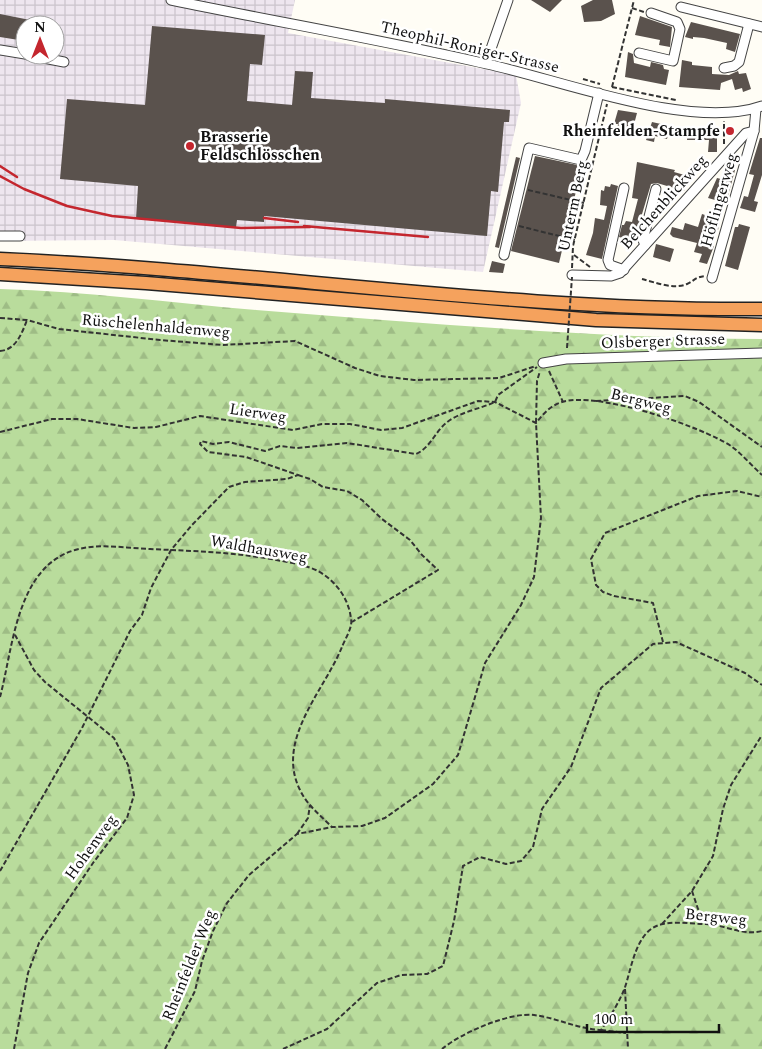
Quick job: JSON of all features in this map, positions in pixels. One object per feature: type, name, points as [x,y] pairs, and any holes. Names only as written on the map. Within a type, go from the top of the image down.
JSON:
[{"type":"highway","points":[[0,259],[157,268],[595,304],[762,309]]},
{"type":"highway","points":[[0,274],[146,282],[586,319],[762,324]]},
{"type":"street","name":"Theophil-Roniger-Strasse","points":[[171,0],[486,64],[599,93],[611,91],[691,112],[724,113],[759,108]]},
{"type":"street","points":[[486,64],[508,0]]},
{"type":"street","points":[[639,53],[673,60],[680,29],[677,22],[682,3],[762,28]]},
{"type":"street","points":[[651,14],[677,22]]},
{"type":"street","points":[[724,68],[740,65],[749,24]]},
{"type":"street","points":[[0,50],[15,53]]},
{"type":"street","points":[[504,255],[529,148],[581,160],[585,151],[599,93]]},
{"type":"street","points":[[754,131],[759,108]]},
{"type":"street","name":"Belchenblickweg","points":[[572,276],[611,276],[624,270],[746,133],[754,131]]},
{"type":"street","name":"Höflingerweg","points":[[712,278],[754,131]]},
{"type":"street","name":"Belchenblickweg","points":[[624,188],[608,260],[610,265],[624,270]]},
{"type":"street","points":[[645,245],[643,240],[656,189]]},
{"type":"street","points":[[0,236],[20,236]]},
{"type":"street","name":"Olsberger Strasse","points":[[543,363],[566,359],[762,353]]},
{"type":"path","name":"Unterm Berg","points":[[572,263],[575,240],[634,0]]},
{"type":"path","points":[[611,91],[677,100]]},
{"type":"path","points":[[724,113],[723,151],[726,156]]},
{"type":"path","points":[[520,188],[584,203]]},
{"type":"path","points":[[511,224],[575,240]]},
{"type":"path","points":[[573,255],[602,276]]},
{"type":"path","points":[[567,348],[572,276]]},
{"type":"path","points":[[642,278],[674,285],[688,284],[694,278],[705,276],[712,278]]},
{"type":"path","name":"Rüschelenhaldenweg","points":[[0,318],[27,320],[60,329],[223,345],[295,341],[355,368],[380,376],[414,380],[499,378],[543,363]]},
{"type":"path","points":[[0,351],[6,351],[21,338],[27,320]]},
{"type":"path","points":[[332,827],[310,806],[300,792],[294,776],[293,754],[303,721],[339,654],[352,622],[438,570],[410,540],[382,519],[362,500],[347,491],[323,487],[310,479],[246,457],[208,452],[200,444],[201,441],[213,444],[229,442],[265,451],[280,446],[297,448],[347,444],[416,454],[423,451],[435,433],[448,421],[495,402],[502,391],[543,363],[551,373],[563,402]]},
{"type":"path","name":"Rheinfelder Weg","points":[[165,1049],[195,991],[202,961],[227,902],[249,875],[297,834],[332,827],[362,826],[385,818],[433,784],[452,763],[462,746],[485,663],[521,604],[534,576],[541,518],[536,423],[537,381],[543,363]]},
{"type":"path","points":[[593,401],[685,396],[699,402],[762,447]]},
{"type":"path","name":"Bergweg","points":[[536,423],[549,407],[581,399],[664,416],[731,446],[762,475]]},
{"type":"path","name":"Lierweg","points":[[0,432],[52,419],[77,419],[134,428],[156,427],[200,416],[293,430],[322,424],[350,424],[381,430],[402,428],[478,401],[495,402]]},
{"type":"path","points":[[495,402],[536,423]]},
{"type":"path","points":[[0,871],[88,715],[130,630],[142,615],[150,588],[171,550],[229,487],[245,482],[287,479],[298,475]]},
{"type":"path","points":[[663,642],[653,604],[614,596],[603,592],[596,585],[591,560],[606,533],[698,496],[737,491],[762,497]]},
{"type":"path","name":"Waldhausweg","points":[[0,698],[20,606],[42,571],[73,550],[99,546],[211,550],[296,564],[316,570],[331,579],[348,604],[352,622]]},
{"type":"path","name":"Hohenweg","points":[[14,633],[34,670],[60,696],[109,732],[122,749],[132,779],[134,795],[132,806],[126,818],[39,943],[28,973],[14,1049]]},
{"type":"path","points":[[283,1049],[327,1029],[377,983],[401,975],[427,974],[443,966],[454,921],[463,866],[480,857],[506,864],[521,861],[533,847],[542,809],[571,767],[601,688],[653,644],[676,642],[745,673],[762,685]]},
{"type":"path","points":[[662,924],[692,891],[713,856],[723,808],[731,785],[762,735]]},
{"type":"path","points":[[297,834],[308,818],[310,806]]},
{"type":"path","points":[[692,891],[698,909],[712,924]]},
{"type":"path","name":"Bergweg","points":[[601,1030],[616,1007],[625,988],[638,946],[644,937],[662,924],[712,924],[747,932],[762,932]]},
{"type":"path","points":[[625,988],[628,1049]]},
{"type":"path","points":[[442,1049],[466,1034],[521,1015],[533,1014],[578,1027],[627,1033]]},
{"type":"shaded area","points":[[0,0],[295,0],[288,33],[516,75],[521,103],[483,272],[114,240],[0,241]]},
{"type":"green space","points":[[0,289],[64,292],[256,310],[509,329],[635,336],[762,339],[762,1049],[0,1049]]},
{"type":"building","points":[[531,0],[562,0],[550,12]]},
{"type":"building","points":[[593,0],[612,0],[615,14],[601,21],[584,22],[581,6]]},
{"type":"building","points":[[0,14],[15,17],[15,39],[0,37]]},
{"type":"building","points":[[640,16],[672,27],[670,47],[659,45],[660,40],[635,35]]},
{"type":"building","points":[[691,22],[740,34],[735,52],[726,49],[727,43],[704,38],[693,37],[693,39],[685,37]]},
{"type":"building","points":[[152,26],[265,35],[262,65],[250,64],[247,101],[292,105],[295,71],[313,72],[311,98],[385,103],[385,99],[510,110],[509,122],[504,122],[498,192],[491,191],[487,236],[264,216],[264,222],[237,220],[236,227],[136,219],[138,186],[60,179],[67,99],[145,105]]},
{"type":"building","points":[[628,52],[633,54],[634,63],[650,67],[651,62],[663,65],[664,69],[669,70],[666,85],[625,77]]},
{"type":"building","points":[[682,60],[692,62],[692,65],[712,67],[712,74],[729,75],[738,71],[739,74],[746,73],[751,89],[743,92],[742,88],[735,90],[732,79],[721,83],[720,90],[679,87]]},
{"type":"building","points":[[618,110],[637,113],[632,132],[617,129],[618,124],[614,124]]},
{"type":"building","points":[[652,122],[670,126],[667,139],[655,136],[654,142],[646,140]]},
{"type":"building","points":[[688,129],[717,130],[717,152],[708,152],[709,140],[687,140]]},
{"type":"building","points":[[760,138],[762,138],[762,175],[754,201],[758,202],[755,212],[740,208],[744,196],[748,197],[754,175],[749,174]]},
{"type":"building","points":[[535,156],[582,166],[559,263],[511,251]]},
{"type":"building","points":[[516,157],[520,158],[499,248],[495,247]]},
{"type":"building","points":[[637,162],[675,170],[674,172],[688,176],[684,191],[657,183],[651,184],[634,241],[619,237],[622,225],[626,221],[632,222],[638,199],[632,198]]},
{"type":"building","points":[[724,168],[735,170],[726,203],[708,198],[717,178],[721,179]]},
{"type":"building","points":[[611,184],[618,186],[602,259],[586,255],[593,233],[595,218],[604,220],[607,206],[600,205],[601,190],[604,191],[605,186],[610,187]]},
{"type":"building","points":[[702,214],[720,220],[718,230],[708,228],[704,243],[714,246],[707,264],[699,262],[702,254],[694,252],[697,243],[673,237],[670,234],[672,227],[683,230],[685,223],[698,227]]},
{"type":"building","points":[[739,224],[750,227],[738,270],[725,266],[735,227],[738,227]]},
{"type":"building","points":[[656,244],[674,249],[670,262],[653,257]]},
{"type":"building","points":[[492,261],[505,264],[503,273],[489,272]]},
{"type":"railway","points":[[0,166],[17,177]]},
{"type":"railway","points":[[0,176],[24,189],[67,206],[112,216],[241,228],[310,227]]},
{"type":"railway","points":[[264,218],[298,222]]},
{"type":"railway","points":[[304,226],[428,237]]},
{"type":"place","name":"Rheinfelden-Stampfe","points":[[730,131]]},
{"type":"place","name":"Brasserie Feldschlösschen","points":[[190,146]]}]
